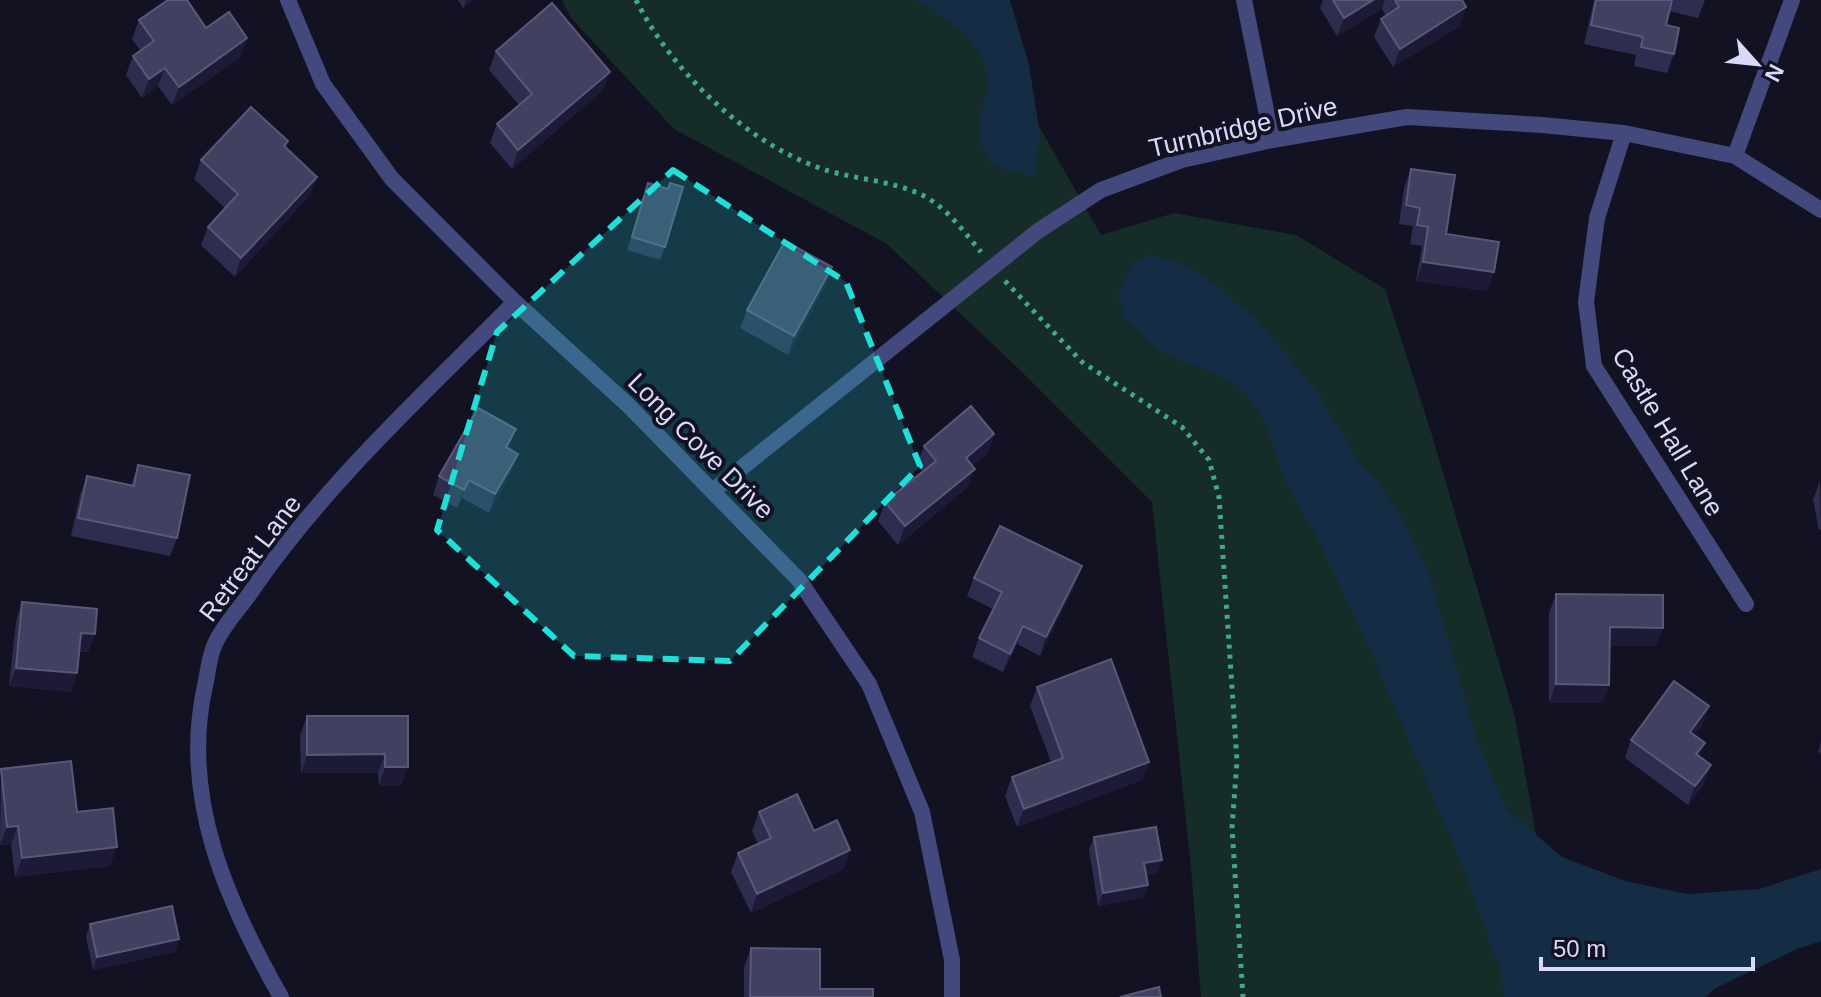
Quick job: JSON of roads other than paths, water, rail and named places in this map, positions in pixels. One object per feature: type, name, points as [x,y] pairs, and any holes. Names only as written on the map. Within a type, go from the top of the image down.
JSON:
[{"type":"street","name":"Long Cove Drive","points":[[288,0],[323,84],[392,179],[515,302],[628,405],[714,490],[799,580],[869,684],[922,812],[952,960],[952,997]]},
{"type":"street","points":[[1244,0],[1272,140]]},
{"type":"street","points":[[1735,156],[1792,0]]},
{"type":"street","name":"Turnbridge Drive","points":[[714,490],[1038,231],[1101,190],[1182,160],[1272,140],[1407,117],[1624,133],[1735,156],[1821,210]]},
{"type":"street","name":"Castle Hall Lane","points":[[1624,133],[1597,218],[1586,302],[1594,366],[1746,604]]},
{"type":"street","name":"Retreat Lane","points":[[281,997],[251,944],[210,845],[198,770],[199,715],[214,645],[270,564],[352,467],[515,302]]},
{"type":"water","points":[[916,0],[1010,0],[1029,65],[1040,135],[1035,177],[994,166],[983,147],[980,132],[987,79],[984,64],[967,37]]},
{"type":"water","points":[[1151,255],[1178,262],[1213,283],[1254,317],[1315,388],[1359,462],[1381,485],[1429,574],[1478,744],[1507,810],[1562,857],[1625,881],[1687,894],[1759,889],[1821,869],[1821,941],[1797,949],[1714,989],[1706,997],[1504,997],[1501,973],[1462,865],[1360,627],[1314,532],[1284,479],[1269,433],[1256,407],[1238,387],[1218,375],[1162,353],[1125,319],[1118,295],[1136,261]]}]
